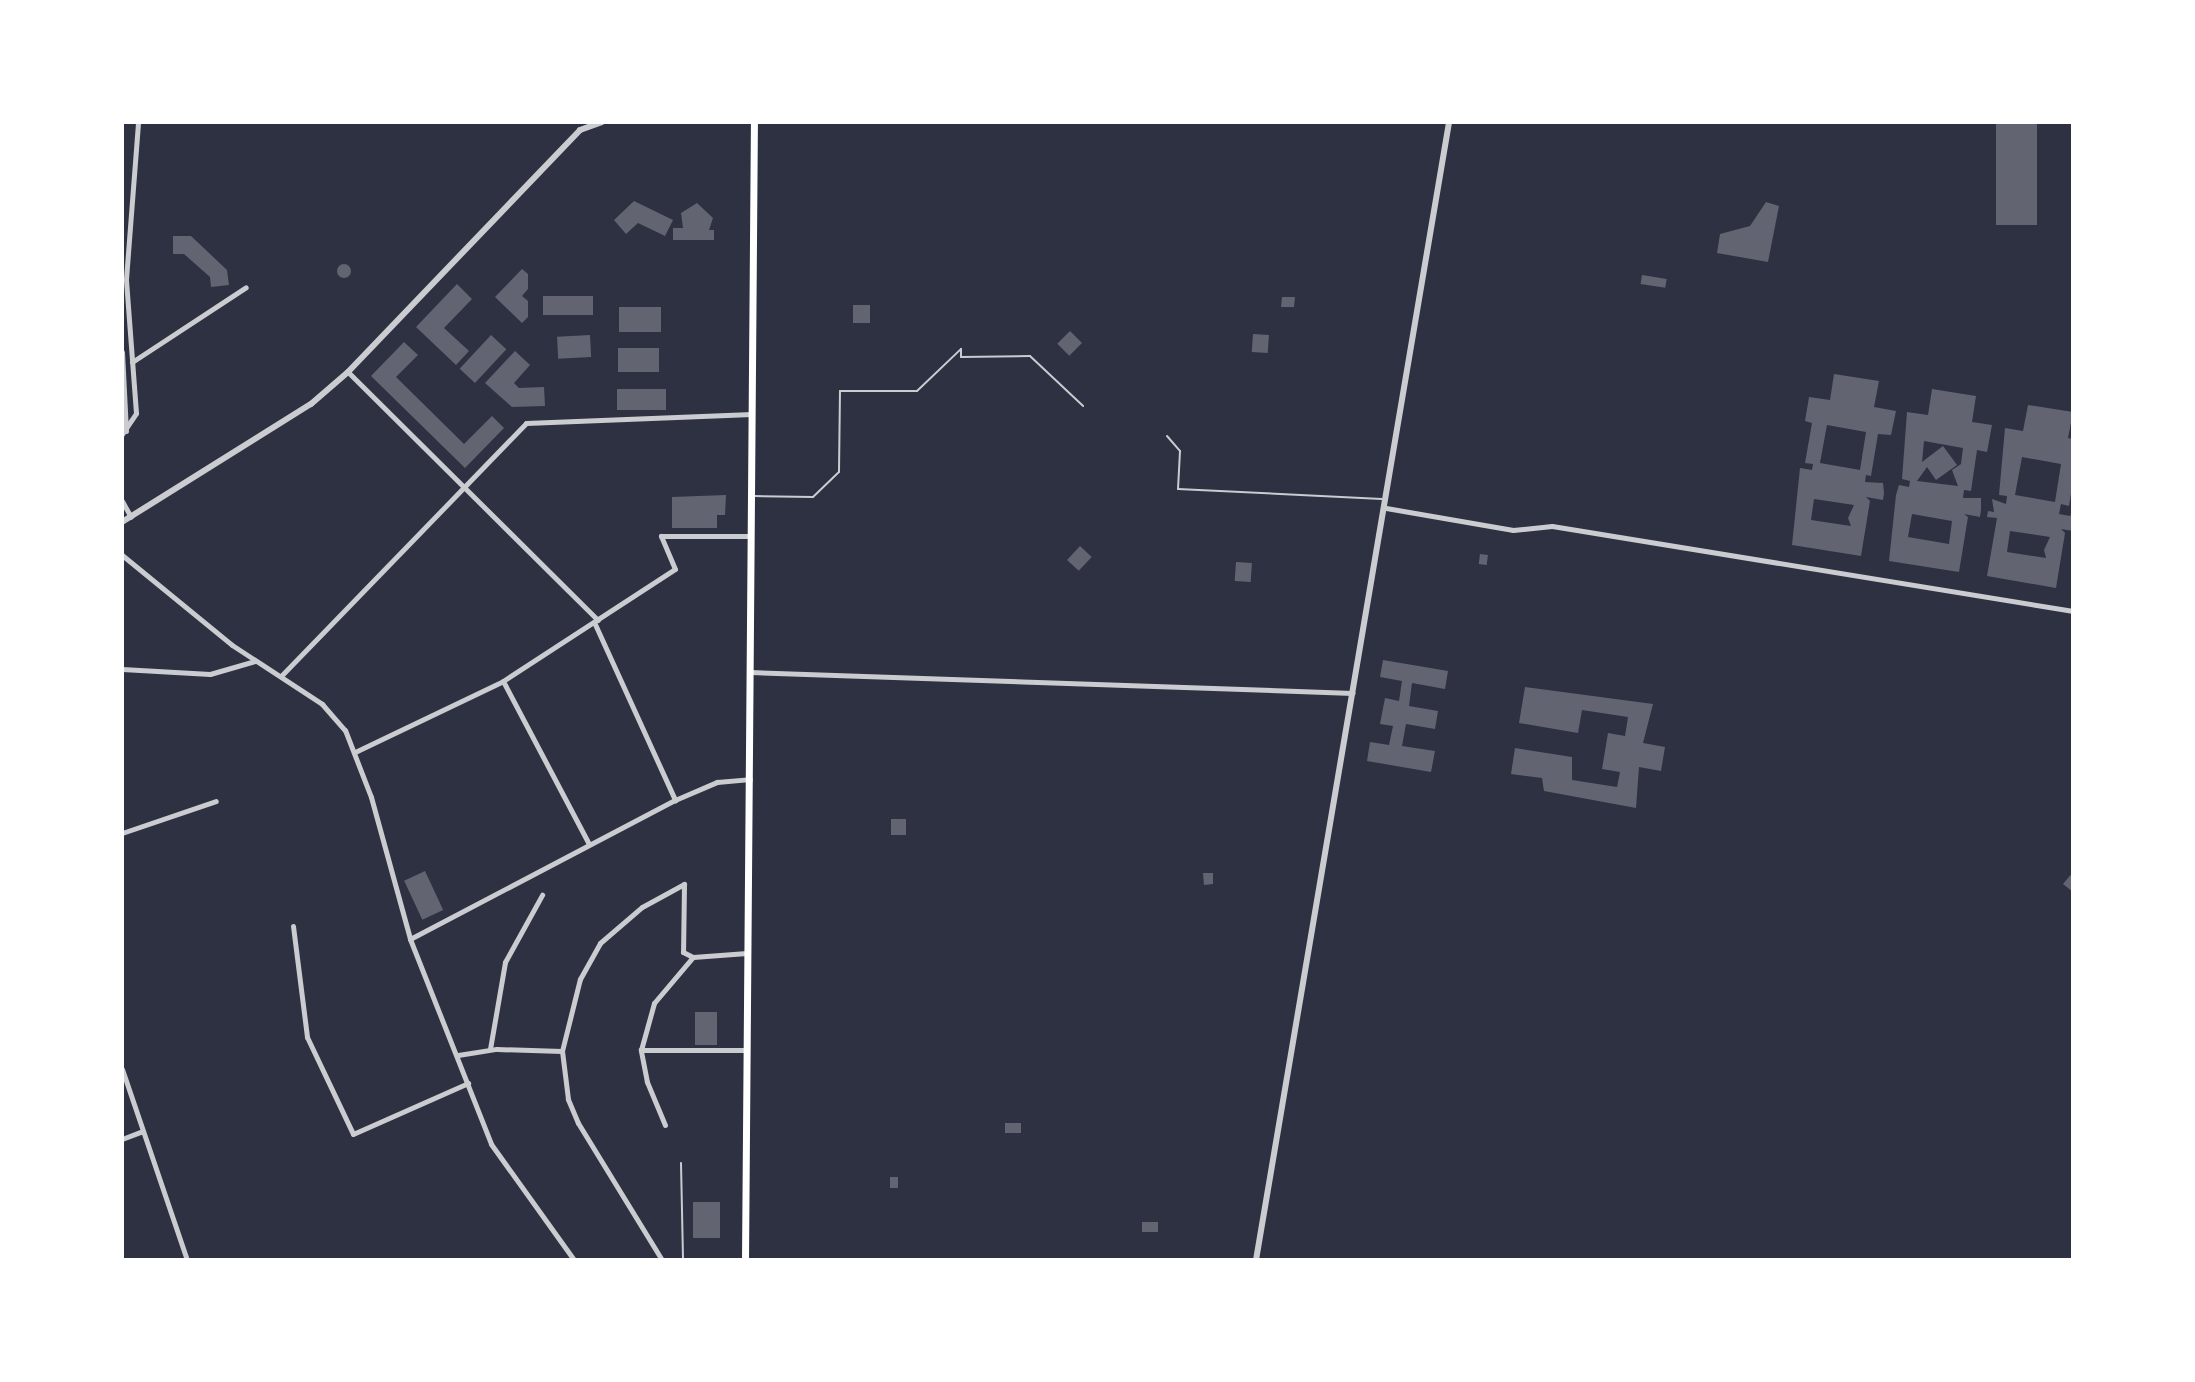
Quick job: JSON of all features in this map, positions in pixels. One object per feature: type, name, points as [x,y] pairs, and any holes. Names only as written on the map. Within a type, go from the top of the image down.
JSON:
[{"type":"main road","points":[[745,1260],[754,122]]},
{"type":"street","points":[[122,434],[136,413],[126,279],[138,122]]},
{"type":"street","points":[[122,522],[293,418],[351,375],[580,130],[602,122]]},
{"type":"street","points":[[1256,1260],[1386,508],[1449,122]]},
{"type":"street","points":[[132,362],[246,287]]},
{"type":"street","points":[[122,352],[128,424],[122,434]]},
{"type":"street","points":[[351,375],[596,621],[675,800]]},
{"type":"street","points":[[281,676],[530,421],[753,414]]},
{"type":"street","points":[[122,501],[131,517]]},
{"type":"street","points":[[1386,508],[1513,530],[1574,529],[2073,611]]},
{"type":"street","points":[[355,752],[503,681],[675,569],[661,536],[751,536]]},
{"type":"street","points":[[122,555],[256,661],[331,712],[355,752],[410,939],[491,1144],[548,1217],[574,1260]]},
{"type":"street","points":[[122,669],[210,674],[256,661]]},
{"type":"street","points":[[750,672],[1354,693]]},
{"type":"street","points":[[503,681],[589,844]]},
{"type":"street","points":[[410,939],[675,800],[717,782],[750,779]]},
{"type":"street","points":[[122,833],[216,801]]},
{"type":"street","points":[[662,1260],[578,1123],[568,1099],[562,1051],[580,979],[600,943],[642,907],[684,884],[683,952],[693,957],[747,953]]},
{"type":"street","points":[[490,1049],[505,962],[542,895]]},
{"type":"street","points":[[293,926],[307,1037],[353,1134],[468,1083]]},
{"type":"street","points":[[665,1125],[647,1082],[641,1050],[654,1003],[693,957]]},
{"type":"street","points":[[458,1055],[490,1049],[562,1051]]},
{"type":"street","points":[[641,1050],[746,1050]]},
{"type":"street","points":[[122,1069],[187,1260]]},
{"type":"street","points":[[122,1139],[144,1131]]},
{"type":"lane","points":[[751,496],[813,497],[839,472],[840,391],[917,391],[961,349],[961,357],[1030,356],[1083,406]]},
{"type":"lane","points":[[1167,436],[1180,451],[1178,489],[1387,499]]},
{"type":"lane","points":[[681,1163],[683,1260]]},
{"type":"building","points":[[1996,122],[2037,122],[2037,225],[1996,225]]},
{"type":"building","points":[[634,201],[673,220],[665,236],[638,223],[626,234],[614,220]]},
{"type":"building","points":[[1766,202],[1779,206],[1768,262],[1717,253],[1720,234],[1750,226]]},
{"type":"building","points":[[697,203],[713,218],[709,230],[714,230],[714,240],[673,240],[673,228],[683,228],[681,213]]},
{"type":"building","points":[[173,236],[191,236],[227,270],[229,285],[211,287],[210,277],[184,254],[173,254]]},
{"type":"building","points":[[344,264],[351,271],[344,278],[337,271]]},
{"type":"building","points":[[522,269],[528,274],[528,289],[522,296],[528,301],[528,317],[522,323],[495,297]]},
{"type":"building","points":[[1642,275],[1667,279],[1665,288],[1641,284]]},
{"type":"building","points":[[457,284],[472,299],[444,328],[469,351],[456,365],[416,327]]},
{"type":"building","points":[[543,296],[593,296],[593,315],[543,315]]},
{"type":"building","points":[[1282,297],[1295,297],[1294,307],[1281,307]]},
{"type":"building","points":[[853,305],[870,305],[870,323],[853,323]]},
{"type":"building","points":[[619,307],[661,307],[661,332],[619,332]]},
{"type":"building","points":[[1070,331],[1082,343],[1069,356],[1057,344]]},
{"type":"building","points":[[1253,334],[1269,335],[1268,353],[1252,352]]},
{"type":"building","points":[[491,335],[506,349],[475,383],[460,369]]},
{"type":"building","points":[[590,335],[591,357],[558,359],[557,337]]},
{"type":"building","points":[[404,342],[418,355],[396,377],[464,444],[492,416],[504,428],[465,468],[371,376]]},
{"type":"building","points":[[618,348],[659,348],[659,372],[618,372]]},
{"type":"building","points":[[515,351],[530,365],[514,383],[519,388],[544,387],[545,406],[512,407],[485,383]]},
{"type":"building","points":[[1834,374],[1879,381],[1874,407],[1896,411],[1891,435],[1878,434],[1871,476],[1866,475],[1865,482],[1883,483],[1884,493],[1883,500],[1866,497],[1870,501],[1861,556],[1792,545],[1800,468],[1812,470],[1813,464],[1805,463],[1812,423],[1805,421],[1809,397],[1830,400]],"holes":[[[1827,425],[1866,432],[1860,470],[1820,463]],[[1814,499],[1854,505],[1848,518],[1851,526],[1811,520]]]},
{"type":"building","points":[[617,389],[666,389],[666,410],[617,410]]},
{"type":"building","points":[[1932,389],[1976,396],[1972,422],[1992,425],[1987,452],[1977,450],[1971,491],[1964,490],[1963,498],[1981,498],[1981,510],[1980,517],[1964,514],[1968,517],[1959,572],[1889,561],[1896,495],[1899,485],[1909,487],[1910,481],[1902,479],[1907,412],[1928,415]],"holes":[[[1924,441],[1963,448],[1961,464],[1952,470],[1958,486],[1917,481],[1927,467],[1936,480],[1957,465],[1943,446],[1922,462]],[[1912,514],[1952,521],[1949,544],[1908,537]]]},
{"type":"building","points":[[2028,405],[2073,412],[2068,438],[2073,439],[2073,481],[2069,506],[2061,504],[2059,514],[2070,516],[2073,510],[2073,531],[2061,529],[2065,533],[2056,588],[1987,576],[1997,518],[1987,517],[1988,511],[1994,512],[1992,499],[2006,504],[2007,496],[1999,495],[2005,428],[2023,431]],"holes":[[[2022,457],[2061,464],[2055,502],[2015,495]],[[2010,531],[2050,537],[2044,550],[2046,558],[2007,552]]]},
{"type":"building","points":[[726,495],[725,515],[717,515],[717,528],[672,528],[672,497]]},
{"type":"building","points":[[1080,546],[1092,557],[1079,571],[1067,560]]},
{"type":"building","points":[[1480,554],[1488,555],[1487,565],[1479,564]]},
{"type":"building","points":[[1236,562],[1252,563],[1251,582],[1235,581]]},
{"type":"building","points":[[1383,660],[1448,671],[1445,689],[1412,683],[1409,706],[1438,711],[1435,729],[1406,724],[1402,746],[1435,751],[1431,772],[1367,761],[1370,742],[1389,745],[1393,726],[1380,724],[1385,698],[1399,701],[1402,681],[1380,677]]},
{"type":"building","points":[[1525,687],[1653,704],[1643,743],[1665,747],[1661,771],[1639,767],[1636,808],[1544,791],[1542,778],[1511,774],[1515,748],[1572,757],[1572,780],[1617,787],[1620,772],[1602,769],[1608,733],[1625,736],[1628,717],[1582,710],[1578,733],[1519,723]]},
{"type":"building","points":[[891,819],[906,819],[906,835],[891,835]]},
{"type":"building","points":[[425,871],[443,910],[422,920],[404,881]]},
{"type":"building","points":[[2073,872],[2073,892],[2063,884]]},
{"type":"building","points":[[1203,873],[1213,873],[1213,884],[1204,885]]},
{"type":"building","points":[[695,1012],[717,1012],[717,1045],[695,1045]]},
{"type":"building","points":[[1005,1123],[1021,1123],[1021,1133],[1005,1133]]},
{"type":"building","points":[[890,1177],[898,1177],[898,1188],[890,1188]]},
{"type":"building","points":[[693,1202],[720,1202],[720,1238],[693,1238]]},
{"type":"building","points":[[1142,1222],[1158,1222],[1158,1232],[1142,1232]]}]
